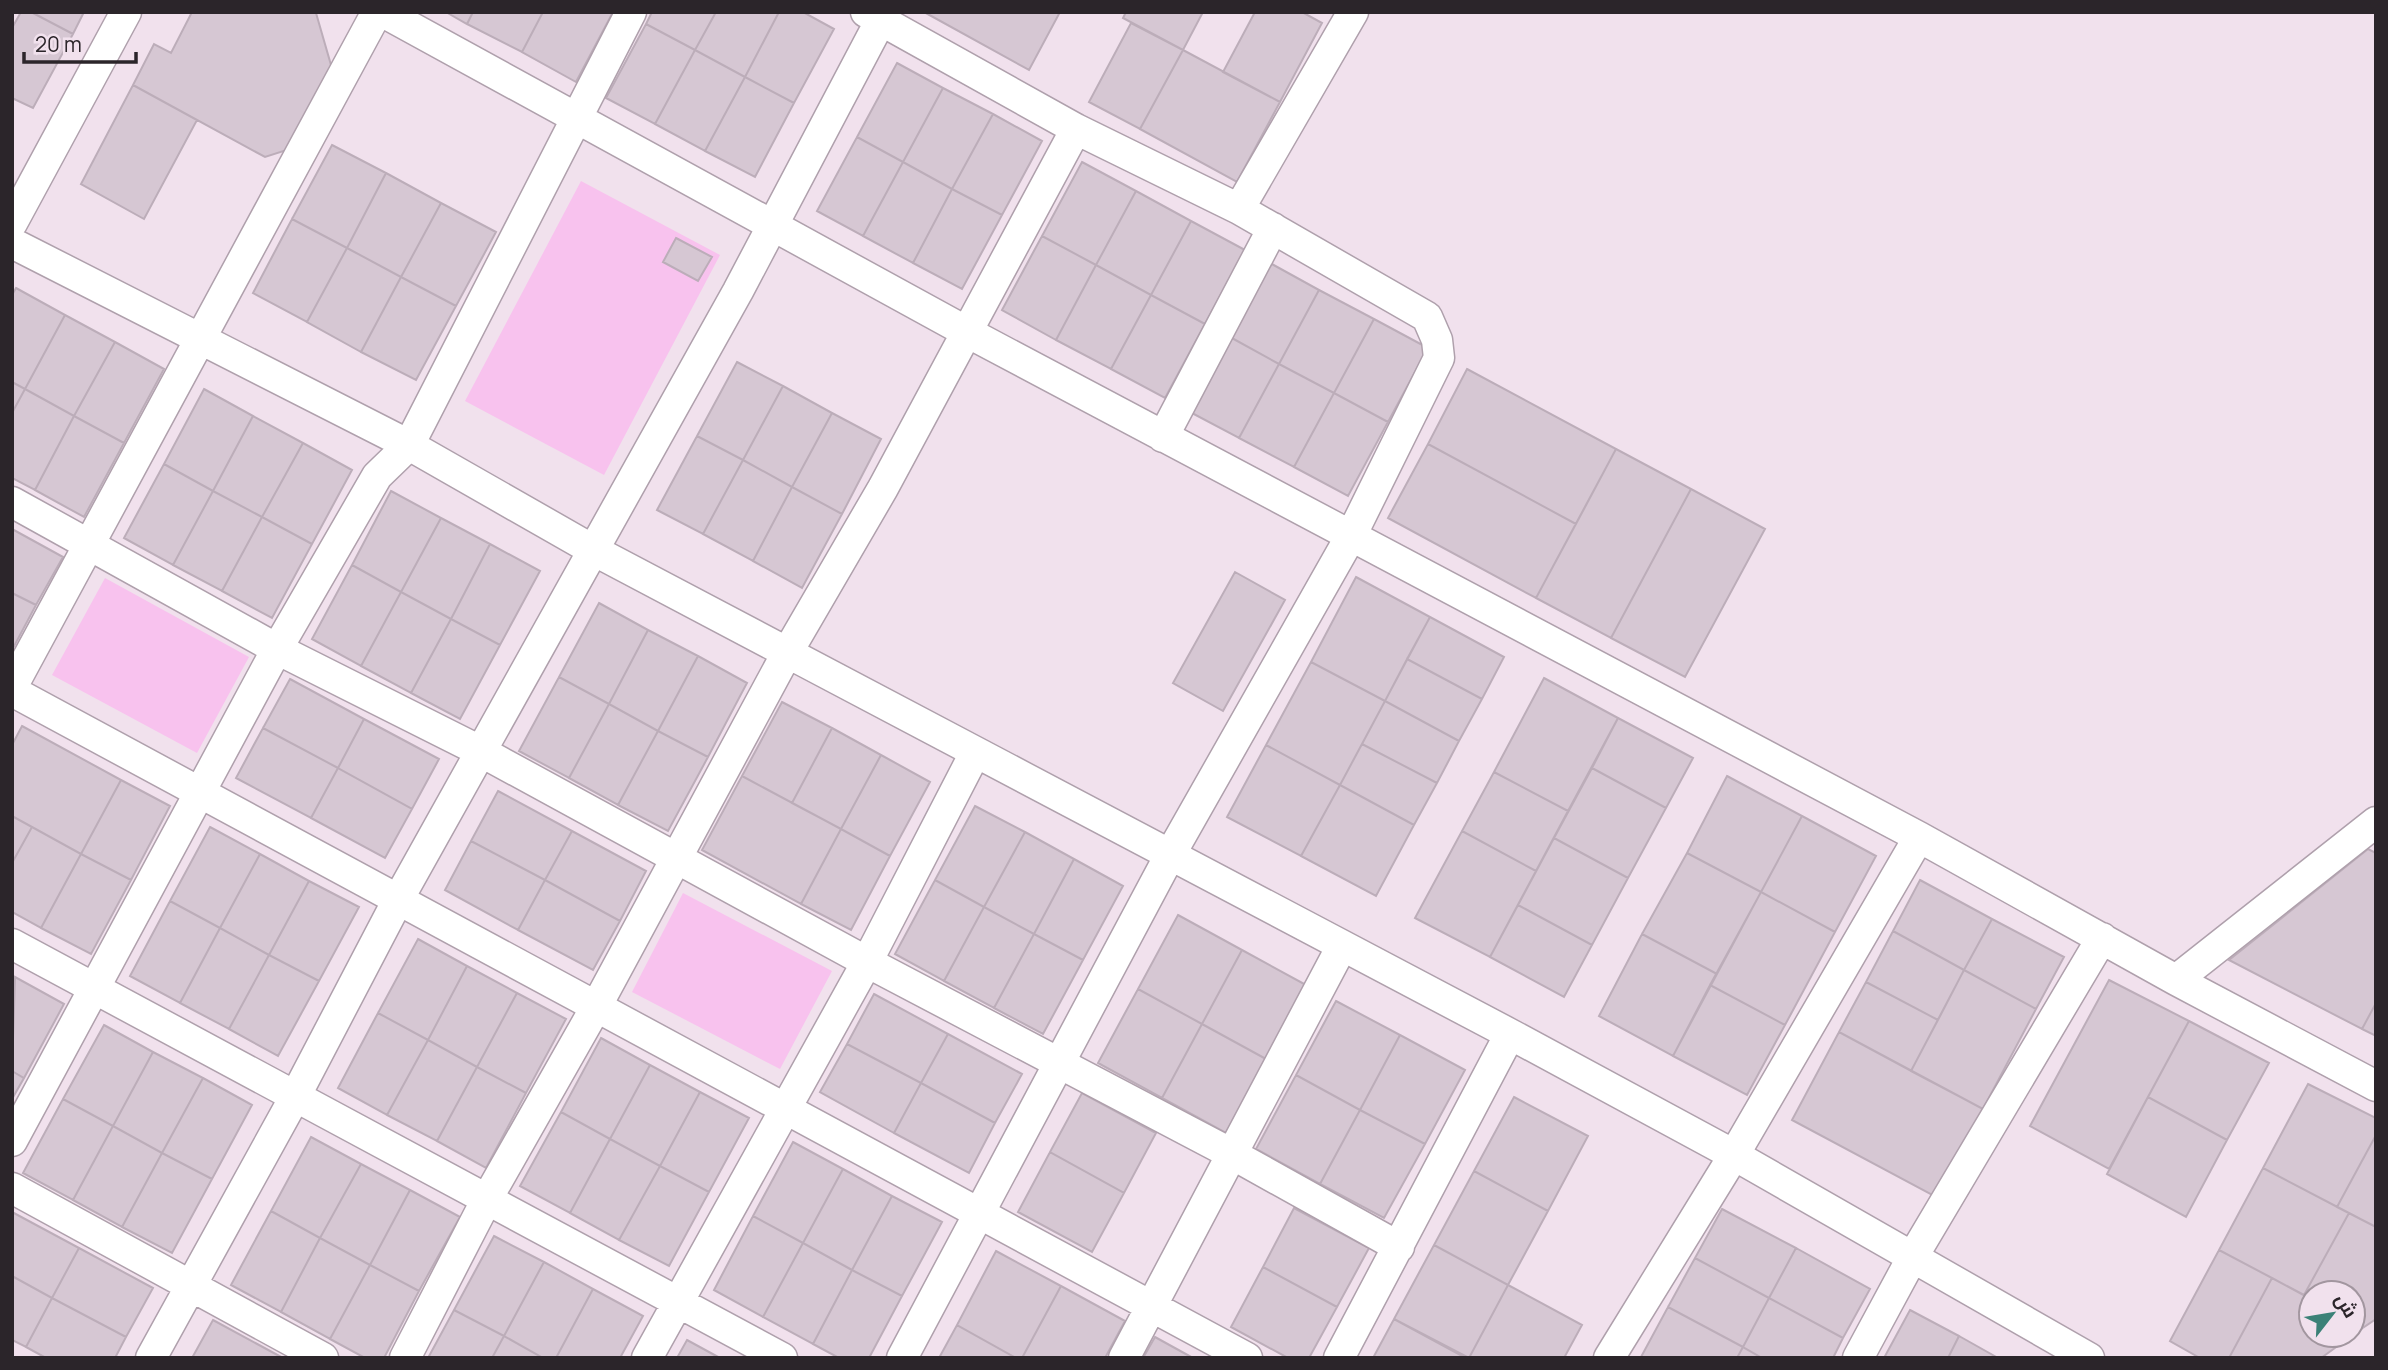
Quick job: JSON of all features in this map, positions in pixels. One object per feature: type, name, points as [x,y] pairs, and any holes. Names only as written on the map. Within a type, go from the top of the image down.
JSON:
[{"type":"street","points":[[12,223],[126,12]]},
{"type":"street","points":[[377,12],[12,689],[1247,1358]]},
{"type":"street","points":[[383,12],[967,332],[1919,837],[2176,980],[2376,1086]]},
{"type":"street","points":[[12,1141],[278,649],[377,476],[410,445],[631,12]]},
{"type":"street","points":[[1240,209],[1353,12]]},
{"type":"street","points":[[151,1358],[296,1095],[399,898],[772,226],[877,15],[1076,130],[1240,209],[1427,317],[1437,340],[1439,358],[1352,534],[1170,855],[902,1358]]},
{"type":"street","points":[[405,1358],[487,1199],[677,860],[1076,130]]},
{"type":"street","points":[[1163,437],[1273,228]]},
{"type":"street","points":[[12,243],[201,336],[410,445],[593,550],[1734,1154],[1912,1258],[2043,1346],[2090,1358]]},
{"type":"street","points":[[12,502],[278,649],[480,751],[867,962],[1232,1154],[1399,1248]]},
{"type":"street","points":[[646,1358],[783,1108],[867,962],[975,753]]},
{"type":"street","points":[[1609,1358],[1734,1154],[1919,837]]},
{"type":"street","points":[[2176,980],[2369,838]]},
{"type":"street","points":[[1858,1358],[1912,1258],[2102,938]]},
{"type":"street","points":[[12,944],[782,1358]]},
{"type":"street","points":[[1124,1358],[1342,946]]},
{"type":"street","points":[[1339,1358],[1510,1034]]},
{"type":"street","points":[[12,1188],[323,1358]]},
{"type":"shaded area","points":[[581,181],[720,255],[604,475],[465,401]]},
{"type":"shaded area","points":[[105,578],[249,657],[197,753],[52,675]]},
{"type":"shaded area","points":[[683,893],[832,971],[780,1069],[632,992]]},
{"type":"building","points":[[21,12],[31,12],[73,34],[33,108],[12,98],[12,28]]},
{"type":"building","points":[[31,12],[84,12],[73,34]]},
{"type":"building","points":[[192,12],[316,13],[333,72],[290,149],[265,157],[133,85],[154,44],[171,53]]},
{"type":"building","points":[[446,12],[473,12],[467,24]]},
{"type":"building","points":[[473,12],[543,12],[522,52],[467,24]]},
{"type":"building","points":[[543,12],[613,12],[576,82],[522,52]]},
{"type":"building","points":[[652,12],[716,12],[695,50],[646,24]]},
{"type":"building","points":[[716,12],[779,12],[745,77],[695,50]]},
{"type":"building","points":[[779,12],[803,12],[834,29],[794,103],[745,77]]},
{"type":"building","points":[[924,12],[1060,12],[1029,70]]},
{"type":"building","points":[[1126,12],[1203,12],[1183,50],[1123,18]]},
{"type":"building","points":[[1255,12],[1302,12],[1322,23],[1280,102],[1223,72]]},
{"type":"building","points":[[1131,23],[1183,50],[1140,129],[1089,102]]},
{"type":"building","points":[[646,24],[695,50],[655,124],[606,98]]},
{"type":"building","points":[[695,50],[745,77],[705,151],[655,124]]},
{"type":"building","points":[[1183,50],[1280,102],[1237,182],[1140,129]]},
{"type":"building","points":[[897,63],[943,88],[903,162],[857,137]]},
{"type":"building","points":[[745,77],[794,103],[755,177],[705,151]]},
{"type":"building","points":[[133,85],[197,120],[144,219],[81,184]]},
{"type":"building","points":[[943,88],[993,114],[952,189],[903,162]]},
{"type":"building","points":[[993,114],[1042,141],[1002,215],[952,189]]},
{"type":"building","points":[[857,137],[903,162],[863,236],[817,211]]},
{"type":"building","points":[[332,145],[386,173],[347,248],[292,219]]},
{"type":"building","points":[[903,162],[952,189],[913,263],[863,236]]},
{"type":"building","points":[[1082,162],[1136,191],[1096,265],[1042,236]]},
{"type":"building","points":[[386,173],[441,203],[401,277],[347,248]]},
{"type":"building","points":[[952,189],[1002,215],[962,289],[913,263]]},
{"type":"building","points":[[1136,191],[1191,221],[1151,295],[1096,265]]},
{"type":"building","points":[[441,203],[496,232],[456,306],[401,277]]},
{"type":"building","points":[[292,219],[347,248],[307,322],[253,293]]},
{"type":"building","points":[[1191,221],[1245,250],[1205,324],[1151,295]]},
{"type":"building","points":[[1042,236],[1096,265],[1056,340],[1002,310]]},
{"type":"building","points":[[676,238],[712,257],[698,281],[663,262]]},
{"type":"building","points":[[347,248],[401,277],[361,352],[307,322]]},
{"type":"building","points":[[1270,263],[1319,290],[1279,364],[1230,337]]},
{"type":"building","points":[[1096,265],[1151,295],[1111,369],[1056,340]]},
{"type":"building","points":[[401,277],[456,306],[416,380],[361,352]]},
{"type":"building","points":[[16,288],[65,315],[25,389],[12,382],[12,295]]},
{"type":"building","points":[[1319,290],[1374,319],[1334,393],[1279,364]]},
{"type":"building","points":[[1151,295],[1205,324],[1165,398],[1111,369]]},
{"type":"building","points":[[65,315],[115,342],[74,416],[25,389]]},
{"type":"building","points":[[1374,319],[1428,348],[1388,422],[1334,393]]},
{"type":"building","points":[[1230,337],[1279,364],[1239,438],[1190,412]]},
{"type":"building","points":[[115,342],[164,369],[124,443],[74,416]]},
{"type":"building","points":[[737,362],[783,386],[743,460],[697,436]]},
{"type":"building","points":[[1279,364],[1334,393],[1294,467],[1239,438]]},
{"type":"building","points":[[1467,369],[1616,449],[1576,524],[1428,444]]},
{"type":"building","points":[[12,382],[25,389],[12,413]]},
{"type":"building","points":[[783,386],[832,413],[792,487],[743,460]]},
{"type":"building","points":[[25,389],[74,416],[35,490],[12,478],[12,413]]},
{"type":"building","points":[[204,389],[253,416],[213,491],[164,464]]},
{"type":"building","points":[[1334,393],[1388,422],[1348,496],[1294,467]]},
{"type":"building","points":[[832,413],[881,439],[842,514],[792,487]]},
{"type":"building","points":[[74,416],[124,443],[84,517],[35,490]]},
{"type":"building","points":[[253,416],[303,443],[262,517],[213,491]]},
{"type":"building","points":[[697,436],[743,460],[703,534],[657,510]]},
{"type":"building","points":[[303,443],[352,470],[312,544],[262,517]]},
{"type":"building","points":[[1428,444],[1576,524],[1536,598],[1388,518]]},
{"type":"building","points":[[1616,449],[1691,489],[1611,638],[1536,598]]},
{"type":"building","points":[[743,460],[792,487],[753,561],[703,534]]},
{"type":"building","points":[[164,464],[213,491],[173,565],[124,538]]},
{"type":"building","points":[[792,487],[842,514],[802,588],[753,561]]},
{"type":"building","points":[[1691,489],[1765,529],[1685,677],[1611,638]]},
{"type":"building","points":[[213,491],[262,517],[222,591],[173,565]]},
{"type":"building","points":[[391,491],[441,518],[401,592],[352,565]]},
{"type":"building","points":[[262,517],[312,544],[272,618],[222,591]]},
{"type":"building","points":[[441,518],[490,544],[451,619],[401,592]]},
{"type":"building","points":[[12,529],[63,557],[36,605],[12,593]]},
{"type":"building","points":[[490,544],[540,571],[500,645],[451,619]]},
{"type":"building","points":[[352,565],[401,592],[361,666],[312,639]]},
{"type":"building","points":[[1235,572],[1285,600],[1223,711],[1173,683]]},
{"type":"building","points":[[1356,577],[1430,617],[1385,701],[1311,662]]},
{"type":"building","points":[[401,592],[451,619],[411,693],[361,666]]},
{"type":"building","points":[[12,593],[36,605],[12,650]]},
{"type":"building","points":[[599,603],[648,630],[609,704],[559,677]]},
{"type":"building","points":[[1430,617],[1504,657],[1482,699],[1407,659]]},
{"type":"building","points":[[451,619],[500,645],[460,719],[411,693]]},
{"type":"building","points":[[648,630],[698,656],[658,731],[609,704]]},
{"type":"building","points":[[698,656],[747,683],[708,757],[658,731]]},
{"type":"building","points":[[1407,659],[1482,699],[1459,741],[1385,701]]},
{"type":"building","points":[[1311,662],[1385,701],[1340,785],[1266,745]]},
{"type":"building","points":[[559,677],[609,704],[569,778],[519,751]]},
{"type":"building","points":[[1544,678],[1618,718],[1568,811],[1494,772]]},
{"type":"building","points":[[290,679],[364,719],[338,768],[263,728]]},
{"type":"building","points":[[1385,701],[1459,741],[1437,783],[1362,744]]},
{"type":"building","points":[[782,702],[832,728],[792,803],[742,776]]},
{"type":"building","points":[[609,704],[658,731],[618,805],[569,778]]},
{"type":"building","points":[[1618,718],[1693,758],[1666,808],[1592,768]]},
{"type":"building","points":[[364,719],[439,759],[412,809],[338,768]]},
{"type":"building","points":[[22,726],[121,780],[81,854],[12,816],[12,745]]},
{"type":"building","points":[[263,728],[338,768],[311,818],[236,778]]},
{"type":"building","points":[[832,728],[881,755],[841,829],[792,803]]},
{"type":"building","points":[[658,731],[708,757],[668,831],[618,805]]},
{"type":"building","points":[[1362,744],[1437,783],[1414,825],[1340,785]]},
{"type":"building","points":[[1266,745],[1340,785],[1301,856],[1227,817]]},
{"type":"building","points":[[881,755],[930,782],[890,856],[841,829]]},
{"type":"building","points":[[338,768],[412,809],[385,858],[311,818]]},
{"type":"building","points":[[1592,768],[1666,808],[1628,878],[1554,838]]},
{"type":"building","points":[[1494,772],[1568,811],[1536,871],[1462,831]]},
{"type":"building","points":[[742,776],[841,829],[801,904],[702,850]]},
{"type":"building","points":[[1727,776],[1802,816],[1761,892],[1687,853]]},
{"type":"building","points":[[121,780],[170,806],[131,880],[81,854]]},
{"type":"building","points":[[1340,785],[1414,825],[1376,896],[1301,856]]},
{"type":"building","points":[[498,791],[572,831],[545,880],[471,841]]},
{"type":"building","points":[[975,806],[1025,832],[984,907],[935,880]]},
{"type":"building","points":[[12,816],[32,827],[12,863]]},
{"type":"building","points":[[1802,816],[1876,856],[1835,932],[1761,892]]},
{"type":"building","points":[[32,827],[81,854],[41,928],[12,912],[12,863]]},
{"type":"building","points":[[210,827],[260,854],[220,928],[170,901]]},
{"type":"building","points":[[841,829],[890,856],[851,930],[801,904]]},
{"type":"building","points":[[572,831],[646,871],[620,921],[545,880]]},
{"type":"building","points":[[1462,831],[1536,871],[1490,957],[1415,918]]},
{"type":"building","points":[[1025,832],[1074,859],[1034,934],[984,907]]},
{"type":"building","points":[[1554,838],[1628,878],[1592,945],[1518,905]]},
{"type":"building","points":[[471,841],[545,880],[518,930],[445,890]]},
{"type":"building","points":[[2368,849],[2376,853],[2376,1003],[2362,1029],[2229,960]]},
{"type":"building","points":[[1687,853],[1761,892],[1717,974],[1642,934]]},
{"type":"building","points":[[81,854],[131,880],[91,954],[41,928]]},
{"type":"building","points":[[260,854],[309,881],[269,955],[220,928]]},
{"type":"building","points":[[1074,859],[1123,886],[1083,960],[1034,934]]},
{"type":"building","points":[[545,880],[620,921],[593,970],[518,930]]},
{"type":"building","points":[[935,880],[984,907],[944,981],[895,954]]},
{"type":"building","points":[[1920,880],[1992,919],[1964,970],[1893,931]]},
{"type":"building","points":[[309,881],[359,907],[319,981],[269,955]]},
{"type":"building","points":[[1761,892],[1835,932],[1785,1025],[1710,985]]},
{"type":"building","points":[[170,901],[220,928],[180,1003],[130,976]]},
{"type":"building","points":[[1518,905],[1592,945],[1564,997],[1490,957]]},
{"type":"building","points":[[984,907],[1034,934],[994,1008],[944,981]]},
{"type":"building","points":[[1178,915],[1242,950],[1202,1024],[1138,989]]},
{"type":"building","points":[[1992,919],[2064,957],[2036,1009],[1964,970]]},
{"type":"building","points":[[220,928],[269,955],[229,1029],[180,1003]]},
{"type":"building","points":[[1893,931],[1964,970],[1938,1020],[1866,982]]},
{"type":"building","points":[[1034,934],[1083,960],[1043,1034],[994,1008]]},
{"type":"building","points":[[1642,934],[1717,974],[1673,1056],[1599,1016]]},
{"type":"building","points":[[418,939],[467,966],[428,1040],[378,1013]]},
{"type":"building","points":[[1242,950],[1306,985],[1266,1059],[1202,1024]]},
{"type":"building","points":[[269,955],[319,981],[278,1056],[229,1029]]},
{"type":"building","points":[[467,966],[517,993],[477,1067],[428,1040]]},
{"type":"building","points":[[1964,970],[2036,1009],[1983,1109],[1911,1071]]},
{"type":"building","points":[[15,977],[64,1004],[24,1078],[12,1071]]},
{"type":"building","points":[[2109,980],[2189,1021],[2109,1169],[2030,1126]]},
{"type":"building","points":[[1866,982],[1938,1020],[1911,1071],[1839,1032]]},
{"type":"building","points":[[1710,985],[1785,1025],[1747,1095],[1673,1056]]},
{"type":"building","points":[[1138,989],[1202,1024],[1162,1098],[1098,1063]]},
{"type":"building","points":[[517,993],[566,1019],[526,1093],[477,1067]]},
{"type":"building","points":[[874,994],[948,1034],[921,1083],[847,1044]]},
{"type":"building","points":[[1336,1001],[1400,1035],[1360,1110],[1296,1075]]},
{"type":"building","points":[[2376,1003],[2376,1036],[2362,1029]]},
{"type":"building","points":[[378,1013],[428,1040],[387,1115],[338,1088]]},
{"type":"building","points":[[2189,1021],[2269,1063],[2227,1140],[2148,1097]]},
{"type":"building","points":[[1202,1024],[1266,1059],[1226,1133],[1162,1098]]},
{"type":"building","points":[[104,1025],[153,1052],[113,1126],[63,1099]]},
{"type":"building","points":[[1839,1032],[1983,1109],[1936,1197],[1792,1120]]},
{"type":"building","points":[[948,1034],[1022,1074],[995,1123],[921,1083]]},
{"type":"building","points":[[1400,1035],[1465,1070],[1425,1144],[1360,1110]]},
{"type":"building","points":[[601,1038],[650,1065],[610,1139],[561,1112]]},
{"type":"building","points":[[428,1040],[477,1067],[437,1141],[387,1115]]},
{"type":"building","points":[[847,1044],[921,1083],[894,1133],[820,1092]]},
{"type":"building","points":[[153,1052],[203,1078],[162,1153],[113,1126]]},
{"type":"building","points":[[650,1065],[700,1092],[660,1166],[610,1139]]},
{"type":"building","points":[[477,1067],[526,1093],[486,1168],[437,1141]]},
{"type":"building","points":[[12,1071],[24,1078],[12,1099]]},
{"type":"building","points":[[1296,1075],[1360,1110],[1320,1184],[1256,1149]]},
{"type":"building","points":[[203,1078],[252,1105],[212,1179],[162,1153]]},
{"type":"building","points":[[921,1083],[995,1123],[969,1173],[894,1133]]},
{"type":"building","points":[[2308,1084],[2376,1118],[2376,1135],[2337,1207],[2263,1168]]},
{"type":"building","points":[[700,1092],[749,1118],[709,1192],[660,1166]]},
{"type":"building","points":[[1082,1093],[1156,1133],[1124,1193],[1050,1152]]},
{"type":"building","points":[[1514,1097],[1588,1136],[1548,1211],[1474,1171]]},
{"type":"building","points":[[2148,1097],[2227,1140],[2186,1217],[2107,1174]]},
{"type":"building","points":[[63,1099],[113,1126],[73,1200],[23,1173]]},
{"type":"building","points":[[1360,1110],[1425,1144],[1384,1218],[1320,1184]]},
{"type":"building","points":[[561,1112],[610,1139],[570,1213],[520,1186]]},
{"type":"building","points":[[113,1126],[162,1153],[122,1227],[73,1200]]},
{"type":"building","points":[[2376,1135],[2376,1227],[2337,1207]]},
{"type":"building","points":[[311,1137],[361,1164],[320,1238],[271,1211]]},
{"type":"building","points":[[610,1139],[660,1166],[619,1240],[570,1213]]},
{"type":"building","points":[[793,1142],[843,1169],[803,1243],[753,1216]]},
{"type":"building","points":[[1050,1152],[1124,1193],[1092,1252],[1018,1212]]},
{"type":"building","points":[[162,1153],[212,1179],[172,1253],[122,1227]]},
{"type":"building","points":[[361,1164],[410,1190],[370,1265],[320,1238]]},
{"type":"building","points":[[660,1166],[709,1192],[669,1266],[619,1240]]},
{"type":"building","points":[[2263,1168],[2349,1213],[2313,1279],[2297,1279],[2297,1291],[2219,1250]]},
{"type":"building","points":[[843,1169],[892,1196],[852,1270],[803,1243]]},
{"type":"building","points":[[1474,1171],[1548,1211],[1508,1285],[1434,1245]]},
{"type":"building","points":[[410,1190],[460,1217],[419,1291],[370,1265]]},
{"type":"building","points":[[892,1196],[942,1222],[902,1296],[852,1270]]},
{"type":"building","points":[[1294,1208],[1369,1248],[1337,1307],[1263,1267]]},
{"type":"building","points":[[1722,1209],[1796,1248],[1769,1298],[1695,1258]]},
{"type":"building","points":[[271,1211],[320,1238],[281,1312],[231,1285]]},
{"type":"building","points":[[12,1212],[79,1248],[52,1298],[12,1276]]},
{"type":"building","points":[[2349,1213],[2376,1227],[2376,1319],[2367,1325],[2367,1279],[2313,1279]]},
{"type":"building","points":[[753,1216],[803,1243],[763,1317],[714,1290]]},
{"type":"building","points":[[494,1236],[544,1262],[504,1336],[454,1310]]},
{"type":"building","points":[[320,1238],[370,1265],[330,1339],[281,1312]]},
{"type":"building","points":[[803,1243],[852,1270],[813,1344],[763,1317]]},
{"type":"building","points":[[1434,1245],[1508,1285],[1469,1358],[1394,1319]]},
{"type":"building","points":[[79,1248],[153,1288],[126,1337],[52,1298]]},
{"type":"building","points":[[1796,1248],[1870,1289],[1843,1338],[1769,1298]]},
{"type":"building","points":[[2219,1250],[2272,1278],[2229,1358],[2200,1358],[2170,1341]]},
{"type":"building","points":[[996,1251],[1061,1286],[1022,1358],[1016,1358],[957,1325]]},
{"type":"building","points":[[1695,1258],[1769,1298],[1743,1347],[1668,1307]]},
{"type":"building","points":[[544,1262],[593,1289],[556,1358],[543,1358],[504,1336]]},
{"type":"building","points":[[370,1265],[419,1291],[384,1358],[365,1358],[330,1339]]},
{"type":"building","points":[[1263,1267],[1337,1307],[1309,1358],[1288,1358],[1231,1327]]},
{"type":"building","points":[[852,1270],[902,1296],[869,1358],[839,1358],[813,1344]]},
{"type":"building","points":[[12,1276],[52,1298],[26,1347],[12,1340]]},
{"type":"building","points":[[2272,1278],[2297,1291],[2297,1349],[2334,1349],[2321,1358],[2229,1358]]},
{"type":"building","points":[[1508,1285],[1582,1325],[1564,1358],[1469,1358]]},
{"type":"building","points":[[1061,1286],[1125,1321],[1105,1358],[1022,1358]]},
{"type":"building","points":[[593,1289],[643,1316],[620,1358],[556,1358]]},
{"type":"building","points":[[52,1298],[126,1337],[115,1358],[46,1358],[26,1347]]},
{"type":"building","points":[[1769,1298],[1843,1338],[1833,1358],[1762,1358],[1743,1347]]},
{"type":"building","points":[[1668,1307],[1743,1347],[1737,1358],[1641,1357]]},
{"type":"building","points":[[454,1310],[504,1336],[492,1358],[428,1358]]},
{"type":"building","points":[[1910,1310],[1959,1336],[1948,1358],[1884,1358]]},
{"type":"building","points":[[1394,1319],[1466,1358],[1373,1358]]},
{"type":"building","points":[[213,1320],[283,1358],[192,1358]]},
{"type":"building","points":[[957,1325],[1016,1358],[939,1358]]},
{"type":"building","points":[[504,1336],[543,1358],[492,1358]]},
{"type":"building","points":[[1959,1336],[1998,1358],[1948,1358]]},
{"type":"building","points":[[1155,1337],[1193,1358],[1143,1358]]},
{"type":"building","points":[[687,1340],[720,1358],[677,1358]]},
{"type":"building","points":[[1743,1347],[1762,1358],[1737,1358]]}]
